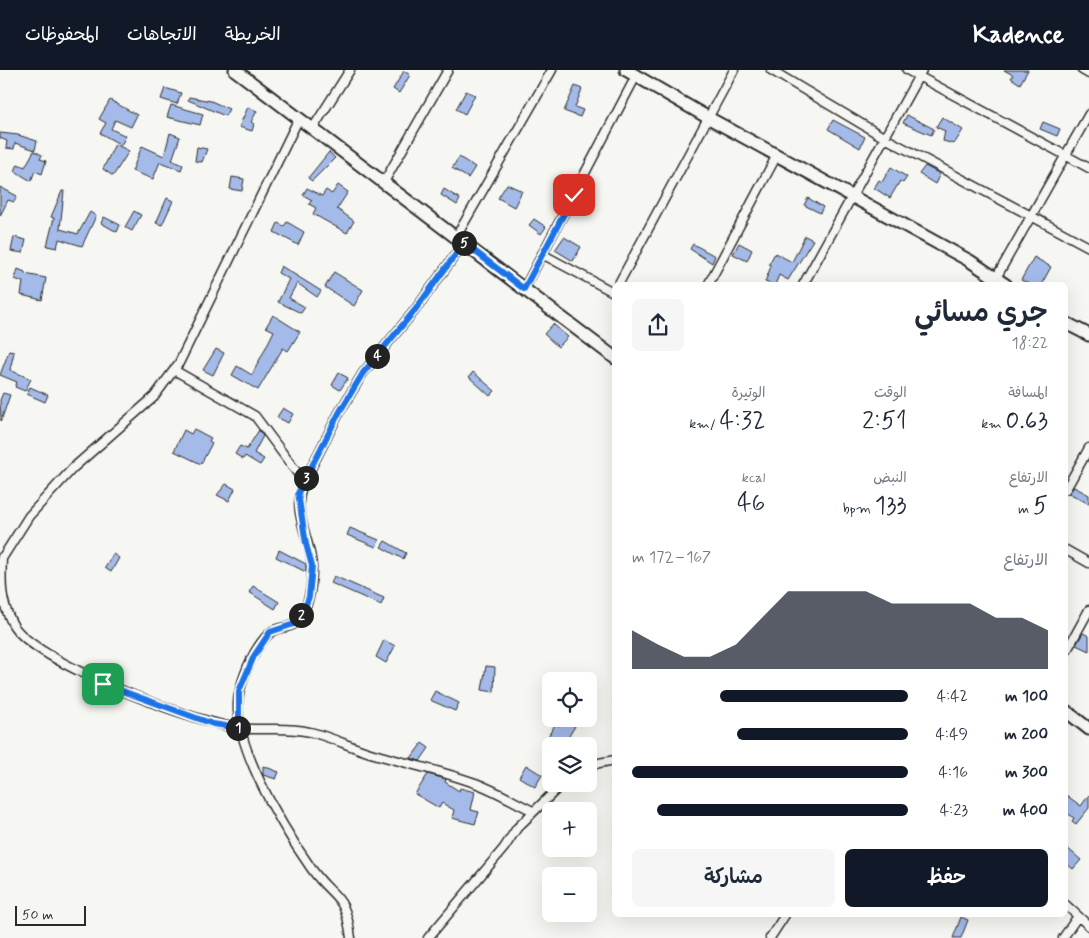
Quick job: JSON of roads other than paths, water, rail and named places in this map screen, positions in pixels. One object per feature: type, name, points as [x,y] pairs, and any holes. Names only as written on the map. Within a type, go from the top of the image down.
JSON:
[{"type":"street","points":[[235,70],[612,356]]},
{"type":"street","points":[[313,128],[350,70]]},
{"type":"street","points":[[384,182],[448,70]]},
{"type":"street","points":[[351,938],[348,914],[342,900],[313,871],[292,839],[247,754],[239,728],[239,691],[254,656],[270,632],[294,624],[303,612],[309,597],[312,566],[306,544],[298,493],[339,413],[363,373],[415,310],[460,240],[552,70]]},
{"type":"street","points":[[619,282],[734,70]]},
{"type":"street","points":[[771,70],[885,138],[1089,247]]},
{"type":"street","points":[[907,70],[921,73],[1089,168]]},
{"type":"street","points":[[1082,70],[1089,74]]},
{"type":"street","points":[[524,289],[631,73],[853,197],[994,281],[1089,114]]},
{"type":"street","points":[[805,282],[921,73]]},
{"type":"street","points":[[299,118],[205,313],[174,370],[154,397],[72,468],[29,516],[1,560],[0,594],[12,625],[32,643],[103,684],[213,724],[239,728],[307,731],[372,754],[419,765],[478,784],[533,811]]},
{"type":"street","points":[[710,282],[777,155]]},
{"type":"street","points":[[542,254],[612,289]]},
{"type":"street","points":[[1068,324],[1089,336]]},
{"type":"street","points":[[174,370],[255,416],[304,482]]},
{"type":"street","points":[[1068,485],[1089,448]]},
{"type":"street","points":[[1068,551],[1089,563]]},
{"type":"street","points":[[1068,648],[1089,610]]},
{"type":"street","points":[[1068,713],[1089,729]]},
{"type":"street","points":[[597,765],[612,761]]},
{"type":"street","points":[[428,938],[533,811],[553,792]]},
{"type":"street","points":[[1068,907],[1089,926]]},
{"type":"street","points":[[1063,938],[1078,916]]},
{"type":"street","points":[[770,938],[784,917]]}]
